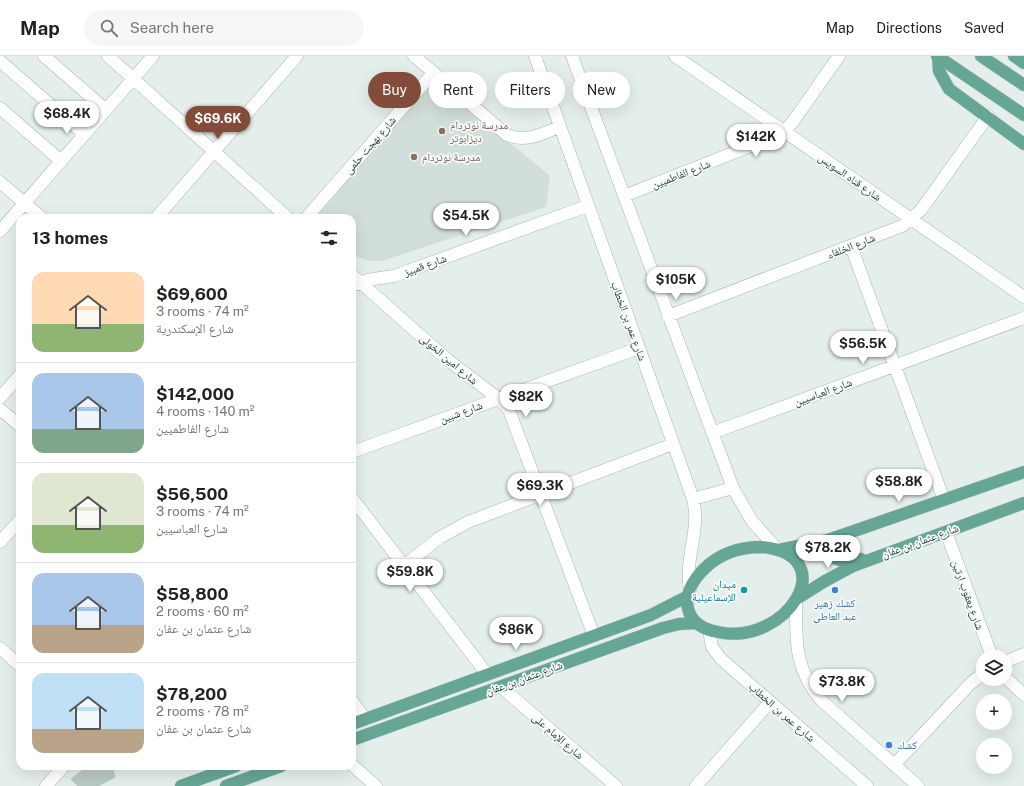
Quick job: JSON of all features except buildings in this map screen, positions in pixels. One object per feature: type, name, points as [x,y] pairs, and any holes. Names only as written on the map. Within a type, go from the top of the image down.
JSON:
[{"type":"main road","points":[[938,56],[1024,115]]},
{"type":"main road","points":[[938,56],[939,71],[949,89],[988,116],[1024,144]]},
{"type":"main road","points":[[982,56],[1024,85]]},
{"type":"main road","points":[[1014,56],[1024,64]]},
{"type":"main road","points":[[778,550],[807,546],[835,538],[1024,472]]},
{"type":"main road","name":"شارع عثمان بن عفان","points":[[797,600],[838,573],[875,557],[1024,503]]},
{"type":"main road","points":[[835,538],[830,544],[829,549],[831,557],[836,560],[875,557]]},
{"type":"main road","points":[[754,547],[778,550],[790,557],[799,566],[802,579],[801,592],[797,600],[782,617],[757,630],[730,634],[709,630],[697,623],[689,611],[689,593],[707,566],[725,554],[754,547]]},
{"type":"main road","name":"شارع عثمان بن عفان","points":[[356,722],[657,613],[689,593]]},
{"type":"main road","name":"شارع عثمان بن عفان","points":[[356,739],[668,627],[697,623]]},
{"type":"main road","points":[[181,786],[225,770]]},
{"type":"main road","points":[[226,786],[270,770]]},
{"type":"street","points":[[44,56],[106,110]]},
{"type":"street","points":[[108,56],[283,214]]},
{"type":"street","points":[[0,231],[153,56]]},
{"type":"street","points":[[159,214],[296,56]]},
{"type":"street","points":[[414,56],[432,72]]},
{"type":"street","name":"شارع عمر بن الخطاب","points":[[534,56],[693,499],[696,523],[688,565],[689,593]]},
{"type":"street","points":[[572,56],[733,488],[752,521],[778,550]]},
{"type":"street","name":"شارع قناه السويس","points":[[675,56],[1024,297]]},
{"type":"street","name":"شارع الفاطميين","points":[[624,196],[773,138],[784,132],[792,123],[839,56]]},
{"type":"street","points":[[0,61],[84,134]]},
{"type":"street","name":"شارع بهجت حلمى","points":[[310,214],[429,78]]},
{"type":"street","points":[[0,108],[61,161]]},
{"type":"street","points":[[475,108],[507,135],[517,138],[528,138],[559,127]]},
{"type":"street","name":"شارع الخلفاء","points":[[668,316],[896,229],[911,219],[924,205],[988,116]]},
{"type":"street","points":[[0,182],[37,214]]},
{"type":"street","name":"شارع قمبيز","points":[[356,281],[394,276],[587,206]]},
{"type":"street","points":[[851,246],[944,500]]},
{"type":"street","name":"شارع امين الخولى","points":[[356,282],[448,360],[499,399],[513,417],[594,636]]},
{"type":"street","name":"شارع العباسيين","points":[[712,433],[1024,318]]},
{"type":"street","name":"شارع شبين","points":[[356,451],[639,348]]},
{"type":"street","points":[[0,398],[16,380]]},
{"type":"street","points":[[0,409],[16,423]]},
{"type":"street","points":[[404,566],[439,538],[460,525],[674,444]]},
{"type":"street","points":[[693,499],[733,488]]},
{"type":"street","points":[[356,503],[487,674]]},
{"type":"street","points":[[0,542],[16,524]]},
{"type":"street","name":"شارع يعقوب ارتين","points":[[946,532],[989,650]]},
{"type":"street","points":[[797,600],[797,652],[801,668],[808,683],[822,701],[918,786]]},
{"type":"street","name":"شارع عمر بن الخطاب","points":[[709,630],[712,646],[719,656],[867,786]]},
{"type":"street","points":[[0,648],[16,662]]},
{"type":"street","points":[[1012,659],[1024,654]]},
{"type":"street","points":[[894,765],[976,679]]},
{"type":"street","points":[[1012,684],[1024,695]]},
{"type":"street","name":"شارع الإمام على","points":[[501,687],[616,786]]},
{"type":"street","points":[[696,786],[770,702]]},
{"type":"street","points":[[356,707],[365,719]]},
{"type":"street","points":[[356,768],[376,786]]},
{"type":"street","points":[[46,786],[60,770]]},
{"type":"shaded area","name":"مدرسة نوتردام ديزابوتر","points":[[429,87],[429,108],[468,108],[550,176],[546,207],[382,261],[370,261],[356,256],[356,214],[314,214],[409,108],[421,108],[421,95]]},
{"type":"place","name":"مدرسة نوتردام ديزابوتر","points":[[442,131]]},
{"type":"place","name":"مدرسة نوتردام","points":[[414,157]]},
{"type":"place","name":"ميدان الإسماعيلية","points":[[744,590]]},
{"type":"place","name":"كشك زهير عبد العاطى","points":[[835,590]]},
{"type":"place","name":"كشك","points":[[889,745]]}]
